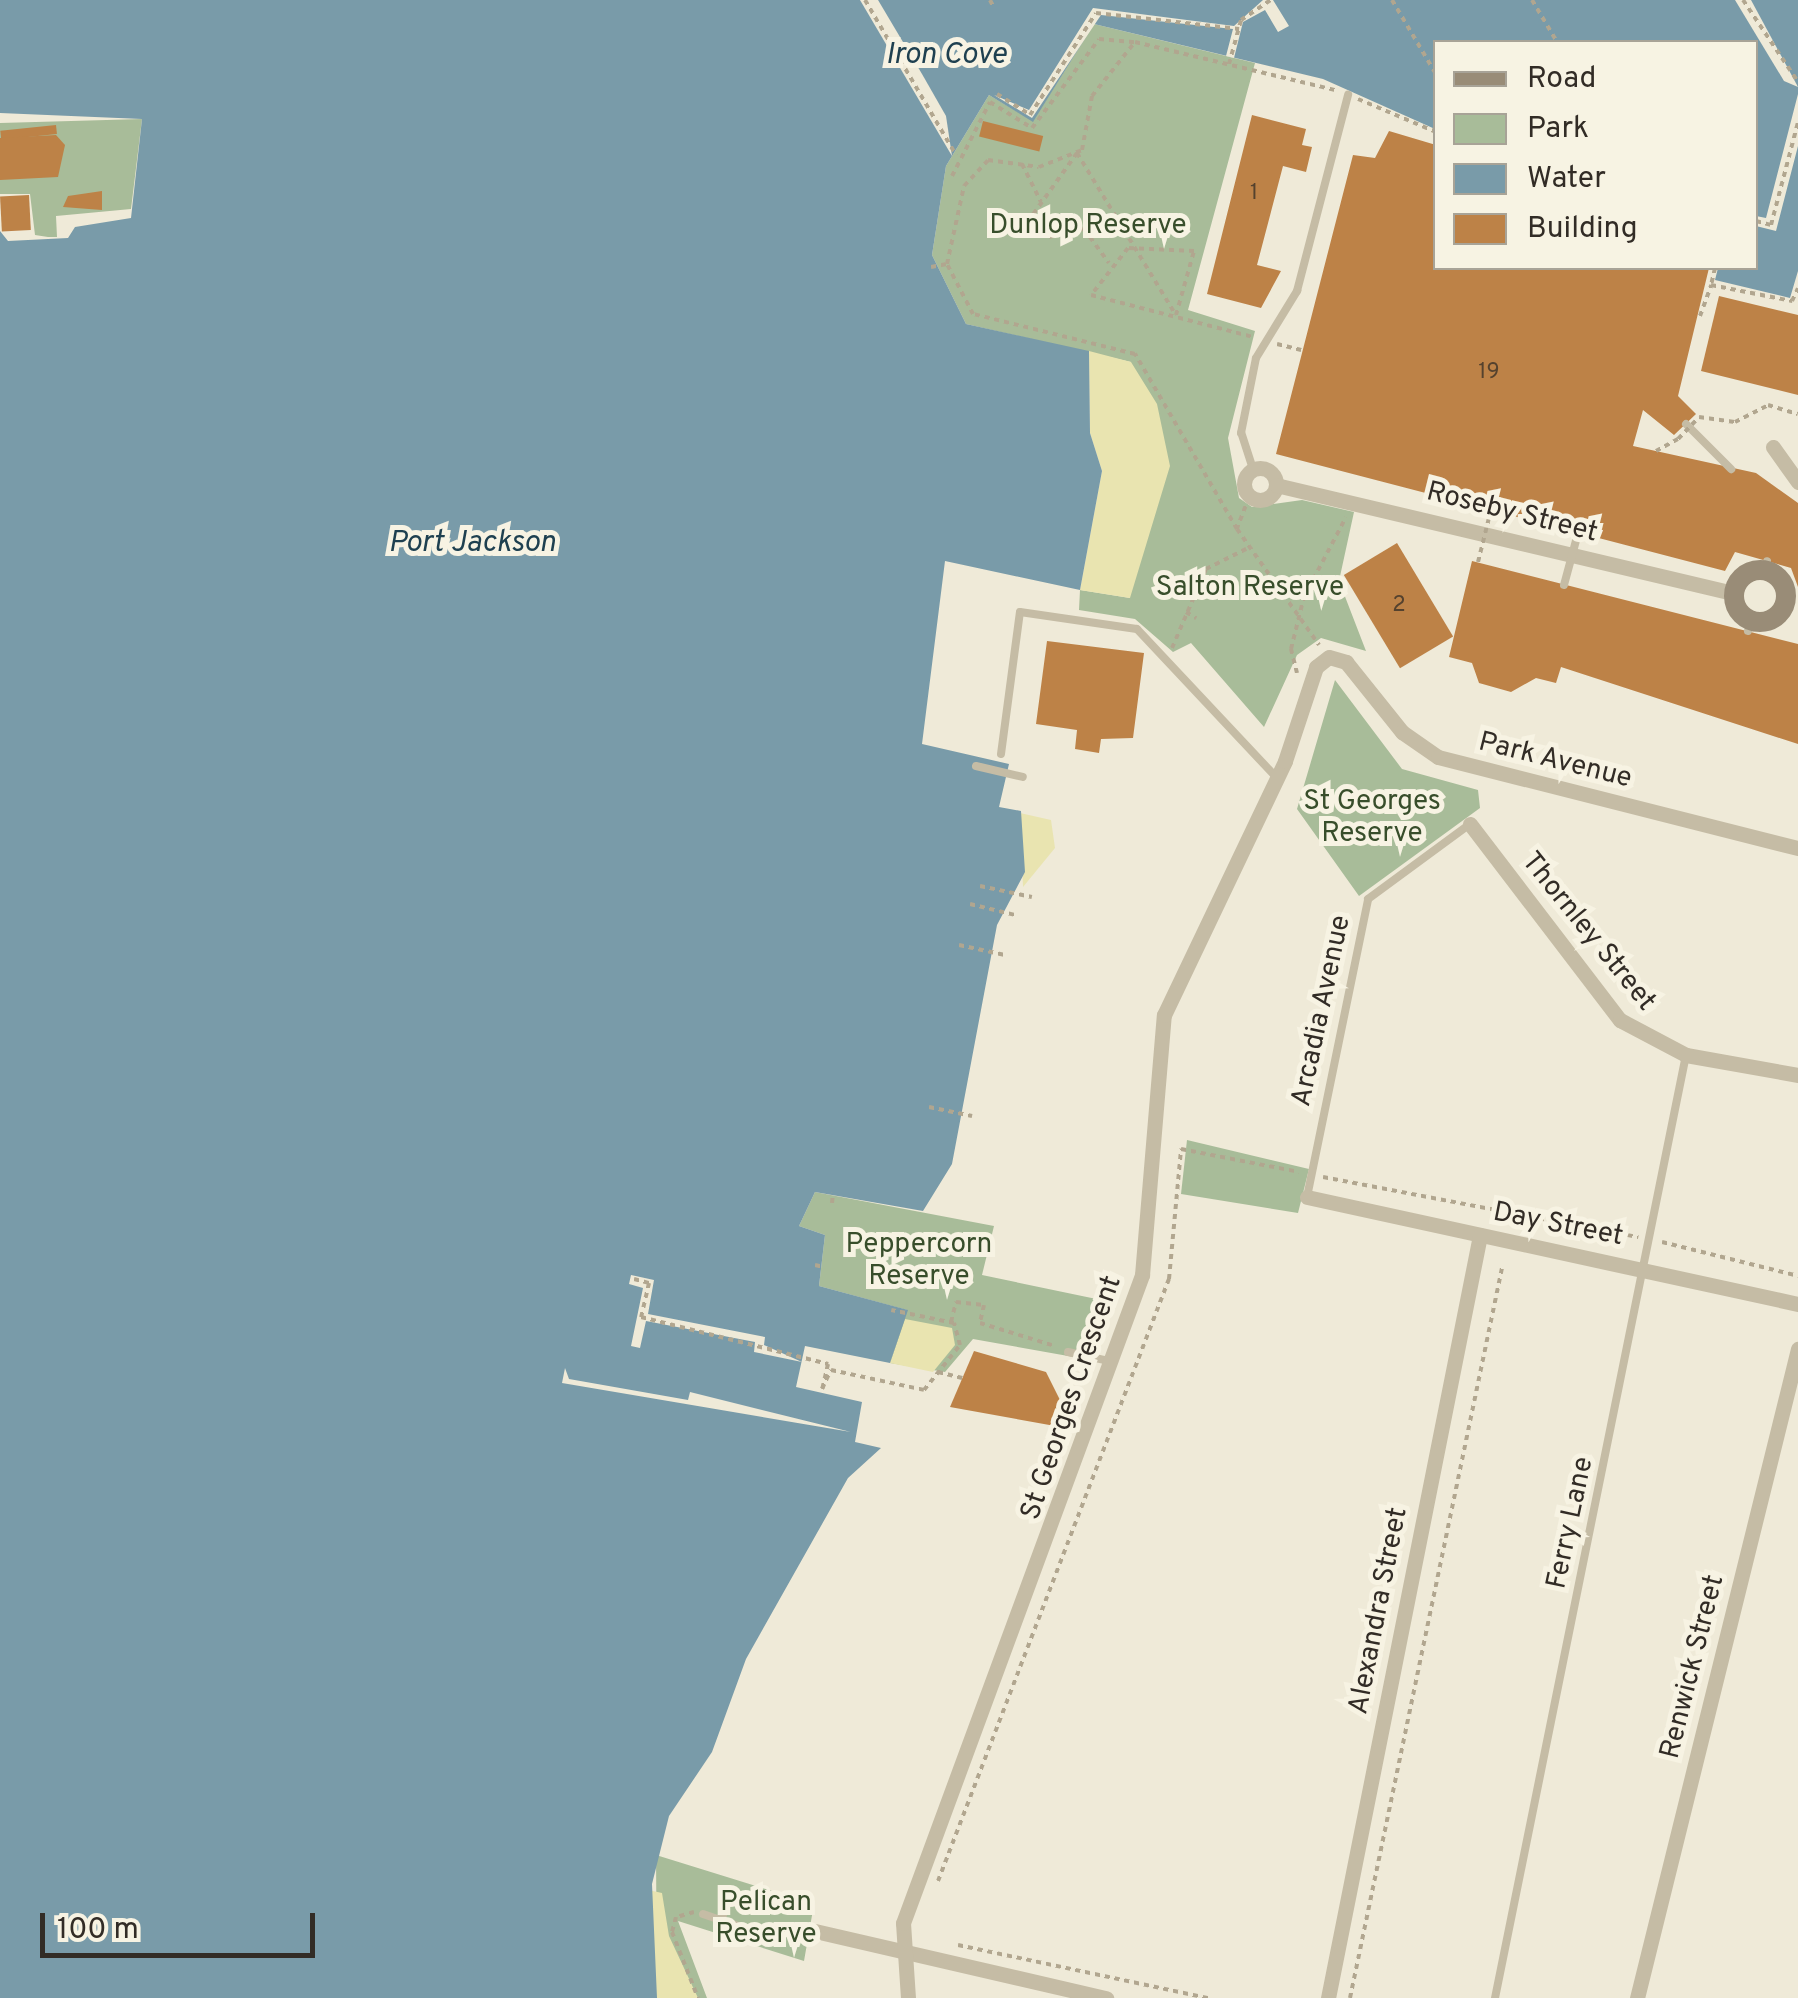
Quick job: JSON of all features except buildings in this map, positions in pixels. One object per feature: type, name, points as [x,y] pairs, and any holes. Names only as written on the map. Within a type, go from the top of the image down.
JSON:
[{"type":"street","points":[[1773,447],[1798,482]]},
{"type":"street","name":"Roseby Street","points":[[1253,469],[1269,470],[1276,485],[1734,593]]},
{"type":"street","points":[[1253,469],[1243,483],[1249,497],[1267,499],[1276,485]]},
{"type":"street","points":[[1766,566],[1784,586],[1791,607],[1749,626],[1734,593],[1748,573],[1766,566]]},
{"type":"street","name":"St Georges Crescent","points":[[908,1998],[902,1954],[903,1924],[1115,1362],[1142,1275],[1164,1014],[1277,778],[1308,690],[1334,657]]},
{"type":"street","name":"Park Avenue","points":[[1334,657],[1413,743],[1438,757],[1798,848]]},
{"type":"street","name":"Thornley Street","points":[[1470,824],[1620,1020],[1686,1056],[1798,1075]]},
{"type":"street","name":"Day Street","points":[[1308,1197],[1798,1304]]},
{"type":"street","name":"Alexandra Street","points":[[1328,1998],[1480,1235]]},
{"type":"street","name":"Renwick Street","points":[[1637,1998],[1798,1349]]},
{"type":"street","points":[[816,1930],[902,1954],[1106,1998]]},
{"type":"lane","points":[[1253,469],[1242,432],[1266,341],[1297,292],[1348,95]]},
{"type":"lane","points":[[1686,424],[1731,469]]},
{"type":"lane","points":[[1564,584],[1578,533]]},
{"type":"lane","points":[[1001,754],[1020,612],[1137,629],[1169,657],[1277,778]]},
{"type":"lane","points":[[976,766],[1023,777]]},
{"type":"lane","name":"Arcadia Avenue","points":[[1308,1197],[1368,899],[1470,824]]},
{"type":"lane","name":"Ferry Lane","points":[[1495,1998],[1686,1056]]},
{"type":"lane","points":[[1068,1352],[1115,1362]]},
{"type":"lane","points":[[721,1921],[726,1902]]},
{"type":"lane","points":[[703,1914],[761,1934],[816,1930]]},
{"type":"path","points":[[864,0],[956,156]]},
{"type":"path","points":[[990,0],[994,8]]},
{"type":"path","points":[[1229,64],[1242,20],[1271,0]]},
{"type":"path","points":[[1392,0],[1433,69]]},
{"type":"path","points":[[1532,0],[1556,40]]},
{"type":"path","points":[[1743,0],[1798,82]]},
{"type":"path","points":[[997,94],[1030,114],[1096,12],[1201,20],[1237,28]]},
{"type":"path","points":[[952,176],[956,156],[990,102],[1032,128],[1098,39],[1135,42],[1348,95],[1433,131]]},
{"type":"path","points":[[1110,263],[1084,229],[1049,237],[1024,227],[1041,202],[1061,187],[1093,124],[1092,96],[1135,42]]},
{"type":"path","points":[[1758,222],[1771,225],[1798,122]]},
{"type":"path","points":[[1077,153],[974,168],[947,264],[973,314],[1135,354],[1247,548],[1334,657]]},
{"type":"path","points":[[1077,153],[1176,315]]},
{"type":"path","points":[[1022,164],[1041,202]]},
{"type":"path","points":[[1176,315],[1194,252],[1134,247],[1110,263],[1091,295],[1301,350]]},
{"type":"path","points":[[932,267],[947,264]]},
{"type":"path","points":[[1700,316],[1714,270]]},
{"type":"path","points":[[1711,285],[1792,302],[1798,288]]},
{"type":"path","points":[[1656,451],[1678,438],[1699,417],[1735,422],[1768,405],[1798,414]]},
{"type":"path","points":[[1237,528],[1249,497]]},
{"type":"path","points":[[1308,690],[1292,667],[1298,616],[1351,501]]},
{"type":"path","points":[[1478,562],[1491,510]]},
{"type":"path","points":[[1169,657],[1206,569],[1247,548]]},
{"type":"path","points":[[1186,612],[1196,618]]},
{"type":"path","points":[[980,886],[1032,897]]},
{"type":"path","points":[[970,904],[1015,915]]},
{"type":"path","points":[[959,945],[1005,956]]},
{"type":"path","points":[[929,1107],[972,1116]]},
{"type":"path","name":"St Georges Crescent","points":[[935,1888],[1168,1279],[1181,1150],[1311,1174]]},
{"type":"path","points":[[1311,1174],[1651,1240],[1798,1276]]},
{"type":"path","points":[[832,1203],[833,1193]]},
{"type":"path","points":[[815,1265],[824,1268]]},
{"type":"path","name":"Alexandra Street","points":[[1350,1998],[1502,1268]]},
{"type":"path","points":[[634,1280],[648,1283],[641,1317],[760,1341],[759,1350],[828,1364],[826,1390],[831,1370],[924,1390],[960,1345],[951,1322],[956,1302],[984,1304],[980,1323],[1068,1352]]},
{"type":"path","points":[[890,1310],[951,1322]]},
{"type":"path","points":[[938,1372],[962,1378]]},
{"type":"path","points":[[698,1998],[672,1926],[680,1913],[703,1914]]},
{"type":"path","points":[[938,1941],[1208,1998]]},
{"type":"green space","name":"Dunlop Reserve","points":[[1094,24],[1255,63],[1188,310],[1255,331],[1228,438],[1239,498],[1252,507],[1302,500],[1354,512],[1339,581],[1366,651],[1321,638],[1297,655],[1264,727],[1191,643],[1173,652],[1135,619],[1079,610],[1080,590],[1130,598],[1131,362],[966,324],[932,255],[946,166],[989,95],[1033,121]]},
{"type":"green space","points":[[142,119],[131,209],[56,216],[57,237],[48,237],[35,235],[30,194],[0,194],[0,123]]},
{"type":"green space","name":"St Georges Reserve","points":[[1335,680],[1402,769],[1478,790],[1480,808],[1359,896],[1297,809]]},
{"type":"green space","points":[[1187,1140],[1309,1169],[1298,1213],[1181,1194]]},
{"type":"green space","name":"Peppercorn Reserve","points":[[815,1192],[994,1226],[982,1275],[1106,1301],[1085,1359],[973,1339],[945,1372],[890,1363],[907,1310],[819,1286],[825,1235],[799,1226]]},
{"type":"green space","name":"Pelican Reserve","points":[[656,1855],[814,1904],[804,1961],[678,1921],[707,1998],[657,1998]]},
{"type":"sand","points":[[1089,351],[1131,362],[1157,404],[1170,466],[1130,598],[1080,590],[1102,471],[1090,433]]},
{"type":"sand","points":[[1020,813],[1051,820],[1055,848],[1023,887]]},
{"type":"sand","points":[[905,1319],[952,1328],[955,1345],[933,1372],[890,1363]]},
{"type":"sand","points":[[594,1878],[662,1893],[669,1936],[698,1998],[631,1998]]},
{"type":"water","name":"Port Jackson","points":[[0,0],[1798,0],[1798,271],[1790,298],[1715,280],[1718,270],[1758,270],[1758,40],[1433,40],[1433,128],[1323,79],[1094,24],[1033,122],[989,95],[946,166],[932,255],[966,324],[1089,351],[1090,433],[1102,471],[1080,590],[945,561],[922,744],[1009,764],[999,807],[1021,811],[1025,872],[997,925],[952,1164],[923,1211],[815,1192],[799,1226],[825,1235],[819,1286],[908,1310],[890,1363],[805,1346],[796,1387],[862,1402],[855,1442],[881,1448],[848,1478],[746,1659],[712,1752],[669,1816],[652,1884],[657,1998],[0,1998],[0,231],[8,241],[68,238],[75,227],[131,218],[142,119],[0,113]]},
{"type":"pier","points":[[860,0],[878,0],[922,74],[946,116],[952,156]]},
{"type":"pier","points":[[1263,0],[1273,0],[1289,26],[1278,32],[1265,10],[1243,22],[1234,58],[1226,56],[1233,29],[1101,15],[1032,118],[994,95],[1029,110],[1093,8],[1234,26]]},
{"type":"pier","points":[[1735,0],[1751,0],[1798,87],[1784,81]]},
{"type":"pier","points":[[1798,94],[1798,146],[1776,231],[1758,226],[1758,216],[1766,218]]},
{"type":"pier","points":[[631,1275],[654,1280],[648,1314],[765,1337],[764,1345],[802,1362],[754,1352],[755,1342],[646,1321],[640,1348],[631,1346],[643,1288],[629,1284]]},
{"type":"pier","points":[[565,1368],[569,1379],[688,1400],[690,1392],[851,1432],[562,1383]]},
{"type":"water label","name":"Iron Cove","points":[[946,56]]},
{"type":"park label","name":"Salton Reserve","points":[[1250,588]]}]
